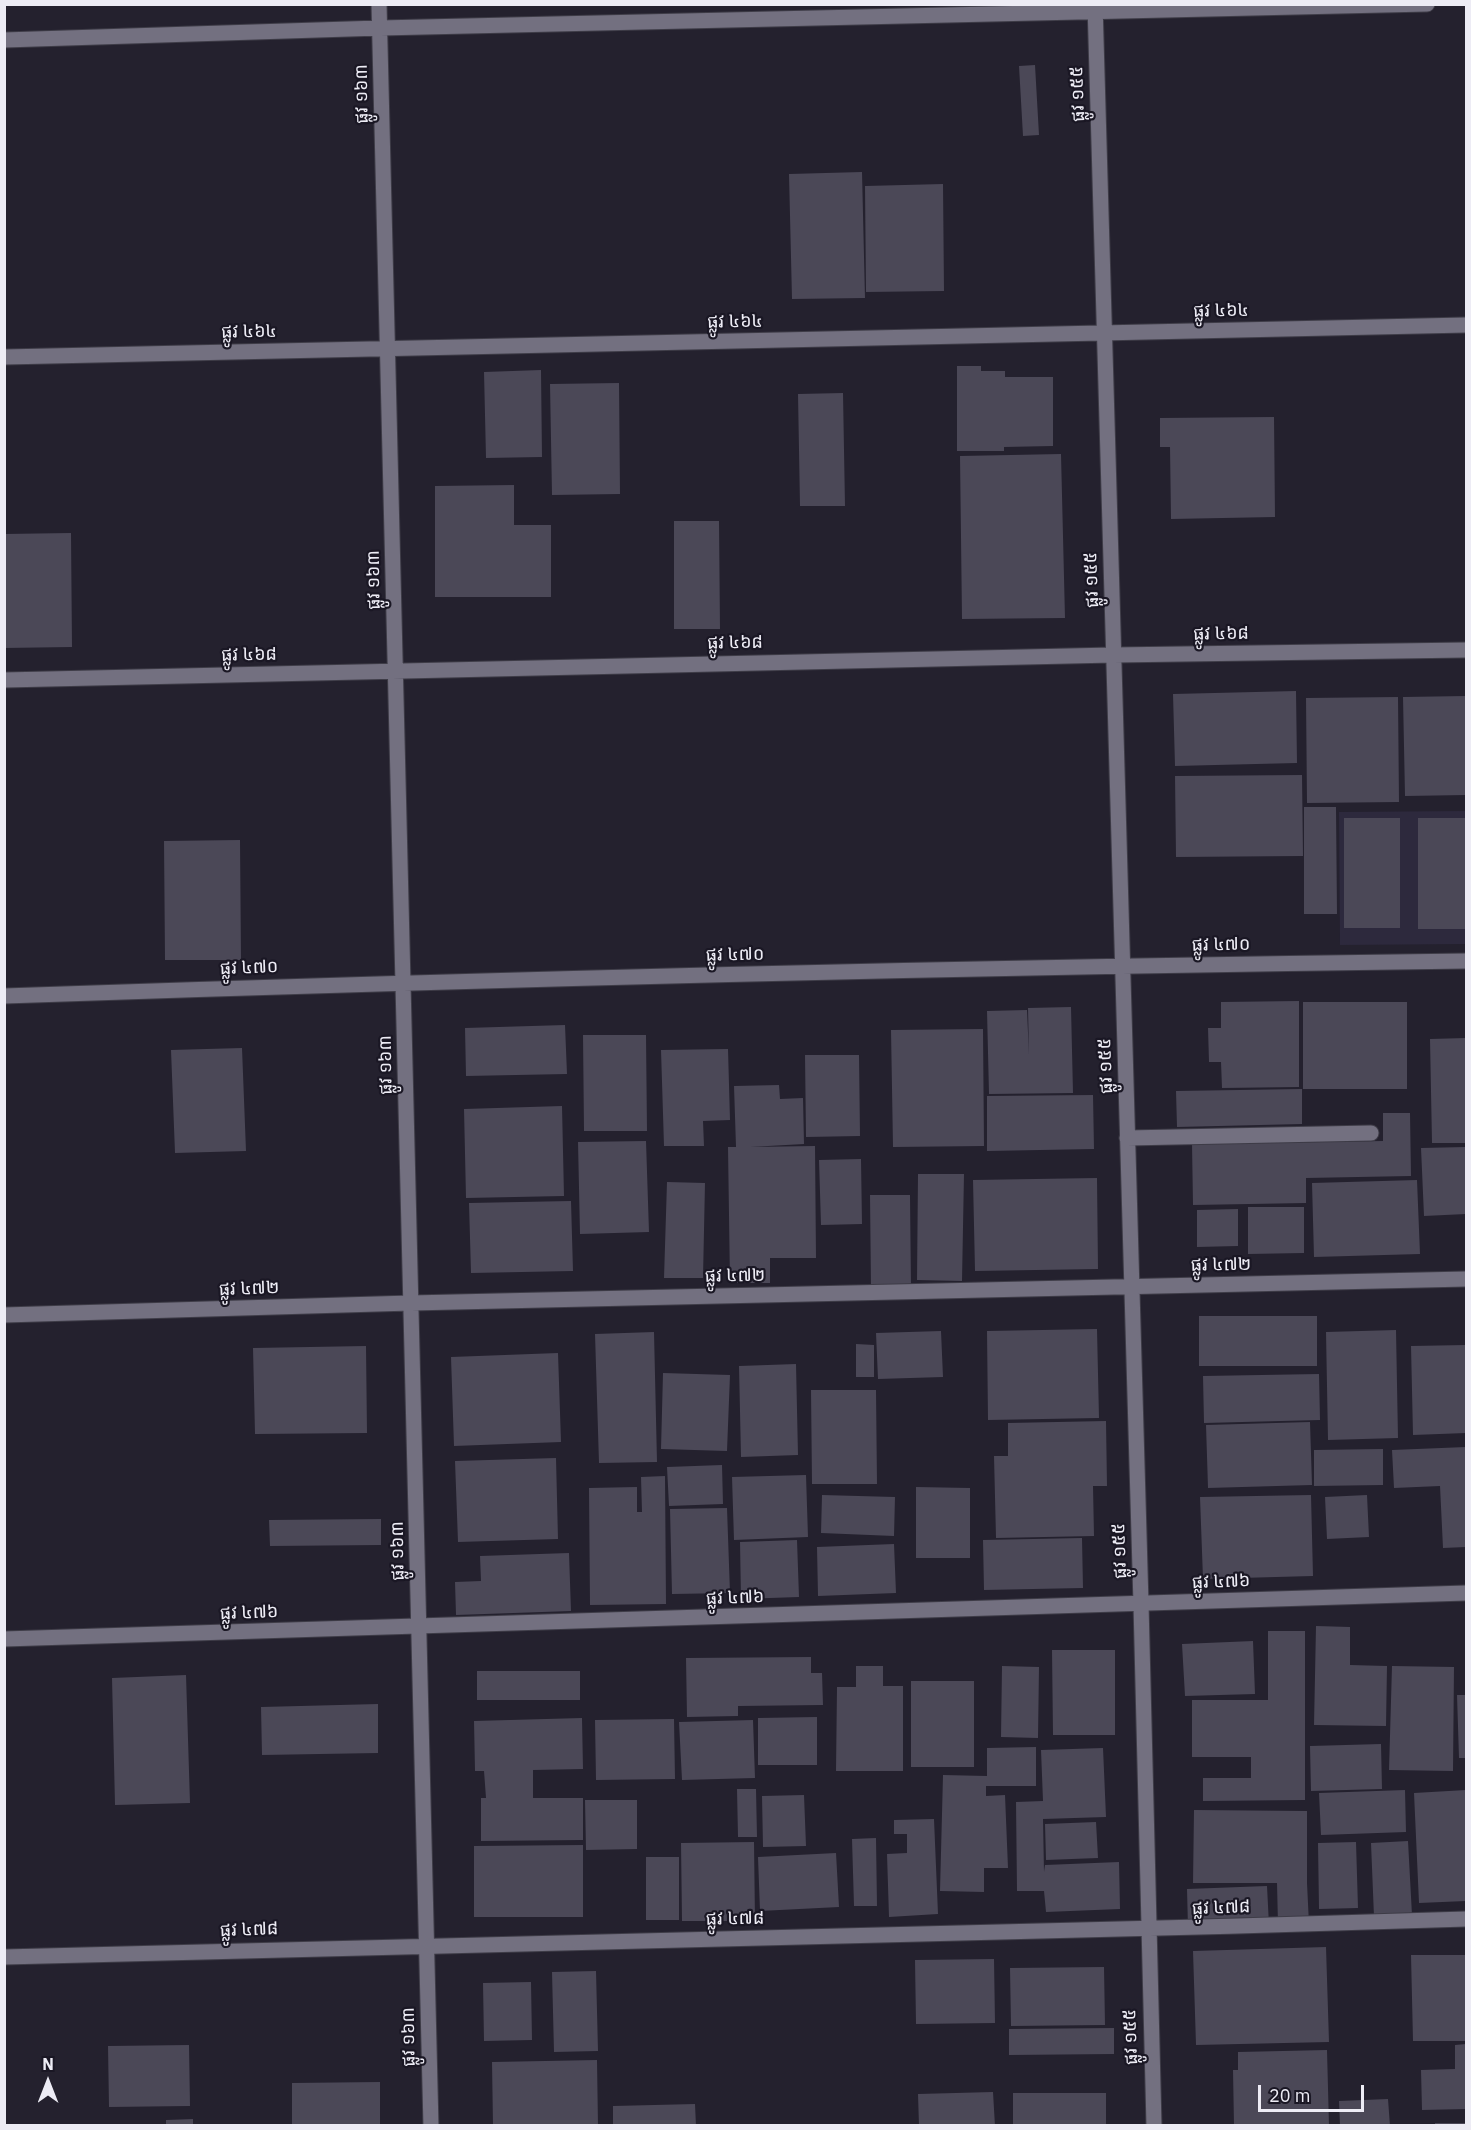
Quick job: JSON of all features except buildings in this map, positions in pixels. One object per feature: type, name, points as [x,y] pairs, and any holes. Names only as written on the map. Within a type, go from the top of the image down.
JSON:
[{"type":"street","name":"ផ្លូវ ១៦៣","points":[[379,4],[431,2126]]},
{"type":"street","points":[[4,40],[1095,9],[1427,4]]},
{"type":"street","name":"ផ្លូវ ១៥៥","points":[[1095,9],[1154,2126]]},
{"type":"street","name":"ផ្លូវ ៤៦៤","points":[[4,357],[1467,325]]},
{"type":"street","name":"ផ្លូវ ៤៦៨","points":[[4,680],[1113,655],[1467,650]]},
{"type":"street","name":"ផ្លូវ ៤៧០","points":[[4,996],[403,982],[1123,965],[1467,961]]},
{"type":"street","points":[[1127,1138],[1371,1133]]},
{"type":"street","name":"ផ្លូវ ៤៧២","points":[[4,1315],[411,1303],[1467,1279]]},
{"type":"street","name":"ផ្លូវ ៤៧៦","points":[[4,1639],[1467,1593]]},
{"type":"street","name":"ផ្លូវ ៤៧៨","points":[[4,1957],[426,1945],[1148,1930],[1467,1919]]},
{"type":"shaded area","points":[[1466,811],[1466,944],[1340,945],[1339,812]]}]
